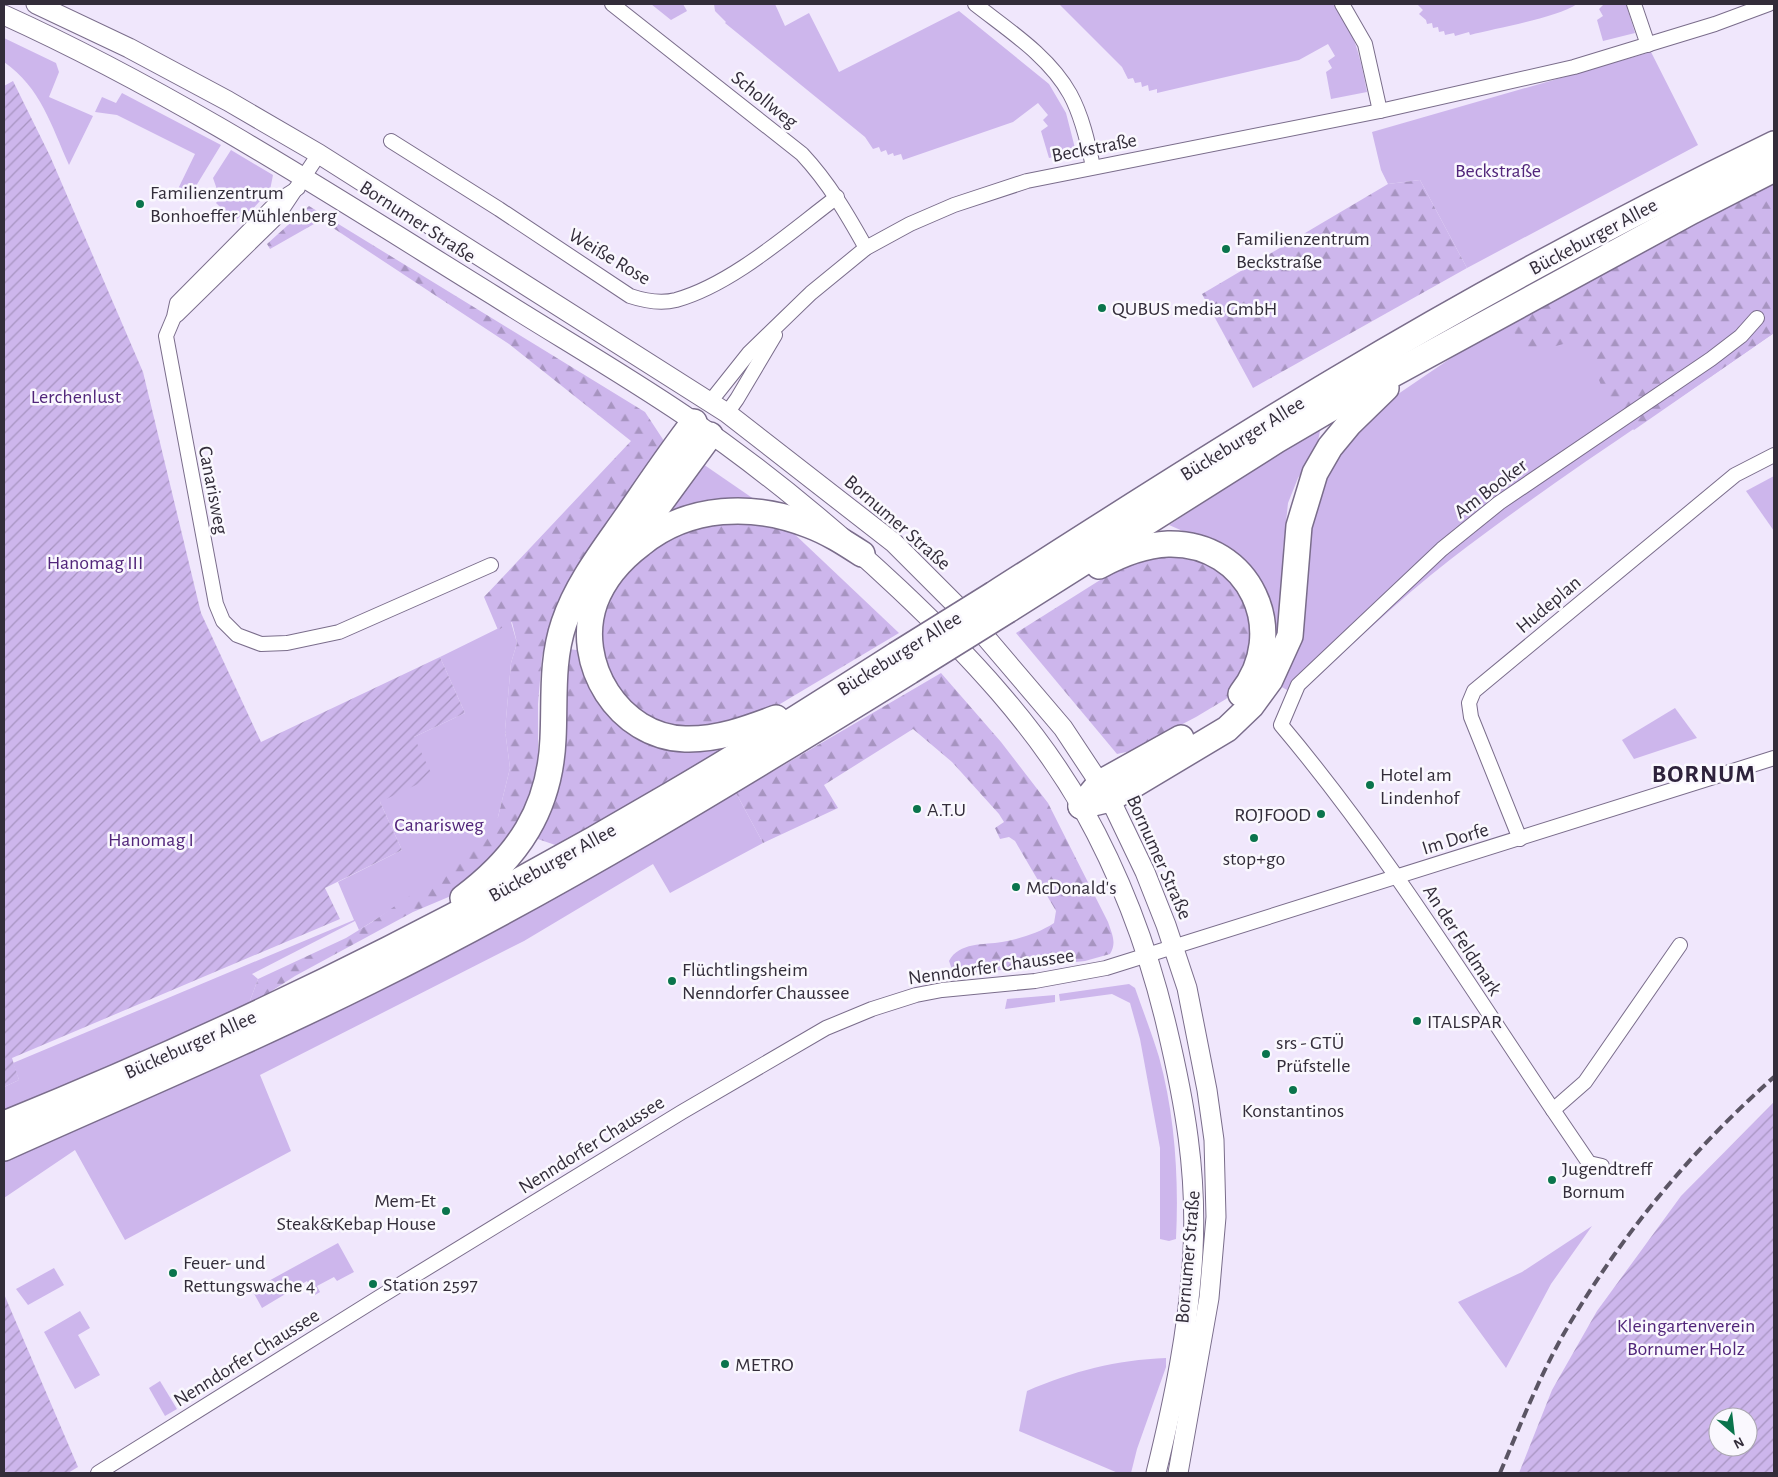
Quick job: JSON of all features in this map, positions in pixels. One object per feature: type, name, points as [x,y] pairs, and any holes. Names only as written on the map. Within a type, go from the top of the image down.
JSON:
[{"type":"highway","name":"Bückeburger Allee","points":[[4,1148],[237,1044],[370,981],[476,926],[621,846],[903,663],[1001,602],[1727,180],[1774,144]]},
{"type":"highway","name":"Bückeburger Allee","points":[[1001,602],[1344,375],[1558,254],[1727,180],[1774,169]]},
{"type":"highway","points":[[1105,791],[1227,729],[1251,706],[1270,680],[1290,636],[1299,526],[1315,473],[1336,439],[1375,397],[1420,367],[1439,348]]},
{"type":"highway","points":[[702,428],[605,580],[595,604],[590,626],[590,646],[595,668],[603,687],[615,704],[646,728],[663,735],[683,739],[704,739],[747,729],[789,713],[903,663]]},
{"type":"highway","points":[[262,1012],[311,973],[456,903],[480,885],[514,851],[529,830],[551,766],[556,660],[559,641],[572,603],[603,551],[702,428]]},
{"type":"highway","points":[[605,580],[631,552],[652,535],[673,524],[719,512],[740,510],[787,517],[828,533],[862,554]]},
{"type":"highway","points":[[1001,602],[1048,592],[1111,559],[1146,547],[1169,544],[1195,548],[1215,555],[1244,577],[1252,588],[1262,615],[1264,644],[1255,675],[1233,704],[1213,720],[1081,806]]},
{"type":"highway","name":"Bückeburger Allee","points":[[4,1124],[262,1012],[428,929],[610,830],[753,746],[903,663]]},
{"type":"main road","name":"Bornumer Straße","points":[[36,4],[129,48],[228,101],[319,154],[727,413],[894,543],[923,570],[971,620],[1063,728],[1105,791],[1145,872],[1175,948],[1186,988],[1203,1068],[1214,1140],[1216,1217],[1209,1298],[1186,1440],[1178,1473]]},
{"type":"main road","name":"Bornumer Straße","points":[[4,15],[210,121],[301,182],[702,428],[794,497],[862,554],[948,636],[1002,695],[1043,748],[1081,806],[1114,869],[1148,956],[1184,1098],[1190,1143],[1193,1220],[1188,1304],[1180,1366],[1156,1473]]},
{"type":"main road","points":[[702,428],[710,402]]},
{"type":"main road","points":[[702,428],[727,413]]},
{"type":"street","name":"Schollweg","points":[[612,4],[802,154],[823,176],[866,248]]},
{"type":"street","points":[[975,4],[1041,58],[1061,82],[1078,111],[1086,133],[1093,167]]},
{"type":"street","points":[[1342,4],[1365,44],[1380,111]]},
{"type":"street","points":[[1634,4],[1648,45]]},
{"type":"street","name":"Beckstraße","points":[[710,402],[749,353],[811,293],[866,248],[910,224],[970,198],[1027,181],[1380,111],[1574,67],[1715,24],[1769,4]]},
{"type":"street","name":"Weiße Rose","points":[[391,141],[499,209],[630,296],[648,302],[674,300],[696,293],[722,279],[750,262],[837,197]]},
{"type":"street","name":"Canarisweg","points":[[319,154],[270,224],[174,317],[166,336],[167,356],[213,587],[223,621],[237,635],[261,644],[287,643],[339,632],[491,565]]},
{"type":"street","name":"Am Booker","points":[[1281,724],[1298,685],[1442,549],[1499,503],[1711,359],[1741,336],[1757,318]]},
{"type":"street","name":"Beckstraße","points":[[727,413],[737,400],[781,324]]},
{"type":"street","name":"Hudeplan","points":[[1520,839],[1472,716],[1469,703],[1474,691],[1735,476],[1774,455]]},
{"type":"street","name":"An der Feldmark","points":[[1281,724],[1330,782],[1398,877],[1589,1163],[1602,1166]]},
{"type":"street","name":"Im Dorfe","points":[[1148,956],[1774,758]]},
{"type":"street","points":[[1553,1110],[1584,1082],[1680,945]]},
{"type":"street","name":"Nenndorfer Chaussee","points":[[98,1473],[378,1298],[682,1112],[826,1028],[872,1009],[942,990],[1061,977],[1106,968],[1148,956]]},
{"type":"green space","points":[[651,4],[683,4],[687,11],[671,20]]},
{"type":"green space","points":[[714,4],[775,4],[785,26],[809,13],[839,72],[959,11],[1049,84],[1066,113],[1076,152],[1049,158],[1041,131],[1048,126],[1043,120],[1048,115],[1038,103],[1013,122],[903,160],[901,154],[894,156],[893,153],[888,155],[886,150],[881,152],[879,147],[873,149],[865,137],[725,23],[715,11]]},
{"type":"green space","points":[[1059,4],[1333,4],[1341,14],[1352,35],[1367,92],[1331,99],[1326,72],[1332,68],[1328,61],[1335,56],[1328,44],[1299,60],[1157,93],[1157,89],[1149,91],[1148,85],[1142,87],[1141,82],[1135,83],[1133,78],[1128,79],[1122,67]]},
{"type":"green space","points":[[1417,4],[1577,4],[1555,14],[1526,22],[1470,35],[1469,32],[1455,36],[1454,33],[1445,35],[1444,31],[1439,32],[1438,27],[1433,28],[1432,23],[1427,24],[1426,20],[1419,14],[1423,10]]},
{"type":"green space","points":[[1604,4],[1626,4],[1635,33],[1603,41],[1597,20],[1603,16],[1599,9]]},
{"type":"green space","points":[[4,38],[56,63],[59,72],[49,97],[93,116],[69,165],[44,108],[36,95],[17,72],[4,62]]},
{"type":"green space","name":"Beckstraße","points":[[1651,52],[1698,145],[1467,268],[1420,180],[1388,184],[1381,170],[1372,132]]},
{"type":"green space","name":"Hanomag I","points":[[13,81],[50,156],[143,372],[201,613],[261,742],[440,657],[465,713],[414,737],[433,777],[380,802],[402,850],[325,888],[340,919],[12,1058],[19,1080],[4,1087],[4,86]]},
{"type":"green space","points":[[122,93],[221,145],[188,199],[178,189],[195,154],[117,115],[95,112],[102,97],[116,103]]},
{"type":"green space","points":[[231,150],[273,175],[270,190],[250,212],[247,210],[235,221],[216,203],[220,198],[213,178]]},
{"type":"green space","points":[[1420,180],[1467,268],[1253,388],[1202,294],[1388,184]]},
{"type":"green space","points":[[1774,183],[1774,333],[1490,529],[1392,608],[1298,696],[1278,685],[1322,476],[1376,409],[1454,356],[1709,215]]},
{"type":"green space","points":[[1774,183],[1774,333],[1634,430],[1610,408],[1590,357],[1570,342],[1532,353],[1508,326],[1709,215]]},
{"type":"green space","points":[[309,206],[645,412],[664,441],[549,635],[542,656],[538,704],[538,761],[533,785],[526,808],[503,847],[458,893],[413,912],[295,976],[248,1006],[258,979],[346,938],[372,922],[454,865],[498,817],[510,768],[505,730],[511,663],[517,643],[512,622],[498,630],[484,597],[631,441],[509,344],[321,220],[270,249],[267,244]]},
{"type":"green space","points":[[1321,426],[1316,451],[1298,478],[1288,503],[1283,551],[1283,589],[1279,640],[1272,643],[1192,535],[1169,525]]},
{"type":"green space","points":[[700,462],[764,506],[654,525]]},
{"type":"green space","points":[[1774,476],[1774,531],[1746,491]]},
{"type":"green space","points":[[728,521],[787,527],[899,633],[765,713],[749,719],[681,730],[640,714],[608,677],[599,630],[608,597],[628,566],[667,537]]},
{"type":"green space","points":[[1173,557],[1203,562],[1237,584],[1256,633],[1243,682],[1226,699],[1196,717],[1131,751],[1117,754],[1016,633],[1116,570],[1147,559]]},
{"type":"green space","name":"Canarisweg","points":[[511,622],[517,643],[511,663],[505,730],[510,768],[497,821],[454,870],[359,930],[355,921],[252,974],[258,979],[248,1006],[4,1116],[4,1087],[19,1080],[13,1063],[354,920],[338,882],[402,850],[380,802],[414,737],[465,713],[440,657]]},
{"type":"green space","points":[[569,649],[583,651],[586,666],[673,745],[682,759],[658,792],[561,847],[532,837]]},
{"type":"green space","points":[[941,673],[1001,742],[1048,803],[1108,922],[1113,942],[1110,954],[1085,961],[954,975],[949,961],[959,950],[965,947],[1009,941],[1035,933],[1054,923],[1056,911],[1015,841],[1009,837],[1000,839],[995,828],[1004,822],[999,814],[952,762],[913,729],[824,785],[838,808],[763,843],[736,793]]},
{"type":"green space","points":[[1675,708],[1697,738],[1634,759],[1622,740]]},
{"type":"green space","points":[[742,738],[658,792],[673,745]]},
{"type":"green space","points":[[736,793],[763,843],[670,893],[653,864],[524,941],[260,1075],[291,1151],[125,1240],[75,1150],[4,1198],[4,1159],[198,1076],[313,1023],[420,969],[526,912]]},
{"type":"green space","points":[[1129,984],[1135,988],[1159,1057],[1169,1101],[1175,1147],[1177,1193],[1176,1239],[1169,1241],[1160,1239],[1160,1148],[1140,1039],[1130,1003],[1112,994],[1060,1001],[1059,994]]},
{"type":"green space","points":[[1055,995],[1055,1002],[1005,1009],[1007,999]]},
{"type":"green space","name":"Kleingartenverein Bornumer Holz","points":[[1774,1102],[1774,1473],[1519,1473],[1552,1390],[1597,1311],[1681,1196]]},
{"type":"green space","points":[[1592,1226],[1551,1284],[1506,1368],[1458,1302],[1522,1272]]},
{"type":"green space","points":[[338,1243],[354,1272],[337,1281],[334,1277],[317,1286],[320,1292],[315,1295],[307,1281],[262,1308],[252,1290]]},
{"type":"green space","points":[[54,1268],[64,1285],[28,1305],[16,1289]]},
{"type":"green space","points":[[4,1294],[78,1467],[68,1473],[4,1473]]},
{"type":"green space","points":[[80,1311],[90,1328],[78,1335],[100,1375],[75,1389],[44,1332]]},
{"type":"green space","points":[[1166,1358],[1166,1367],[1137,1449],[1131,1473],[1118,1473],[1019,1431],[1027,1391],[1078,1372],[1130,1361]]},
{"type":"green space","points":[[160,1381],[177,1409],[165,1416],[149,1388]]},
{"type":"railway","points":[[1500,1473],[1552,1356],[1573,1318],[1616,1252],[1639,1221],[1690,1160],[1774,1077]]},
{"type":"place","name":"Familienzentrum Bonhoeffer Mühlenberg","points":[[140,204]]},
{"type":"place","name":"Familienzentrum Beckstraße","points":[[1226,249]]},
{"type":"place","name":"QUBUS media GmbH","points":[[1102,308]]},
{"type":"place","name":"Hotel am Lindenhof","points":[[1370,785]]},
{"type":"place","name":"A.T.U","points":[[917,809]]},
{"type":"place","name":"ROJFOOD","points":[[1321,814]]},
{"type":"place","name":"stop+go","points":[[1254,838]]},
{"type":"place","name":"McDonald's","points":[[1016,887]]},
{"type":"place","name":"Flüchtlingsheim Nenndorfer Chaussee","points":[[672,981]]},
{"type":"place","name":"ITALSPAR","points":[[1417,1021]]},
{"type":"place","name":"srs - GTÜ Prüfstelle","points":[[1266,1054]]},
{"type":"place","name":"Konstantinos","points":[[1293,1090]]},
{"type":"place","name":"Jugendtreff Bornum","points":[[1552,1180]]},
{"type":"place","name":"Mem-Et Steak&Kebap House","points":[[446,1211]]},
{"type":"place","name":"Feuer- und Rettungswache 4","points":[[173,1273]]},
{"type":"place","name":"Station 2597","points":[[373,1284]]},
{"type":"place","name":"METRO","points":[[725,1364]]},
{"type":"district","name":"BORNUM","points":[[1704,773]]},
{"type":"park label","name":"Lerchenlust","points":[[76,396]]},
{"type":"park label","name":"Hanomag III","points":[[95,562]]}]
